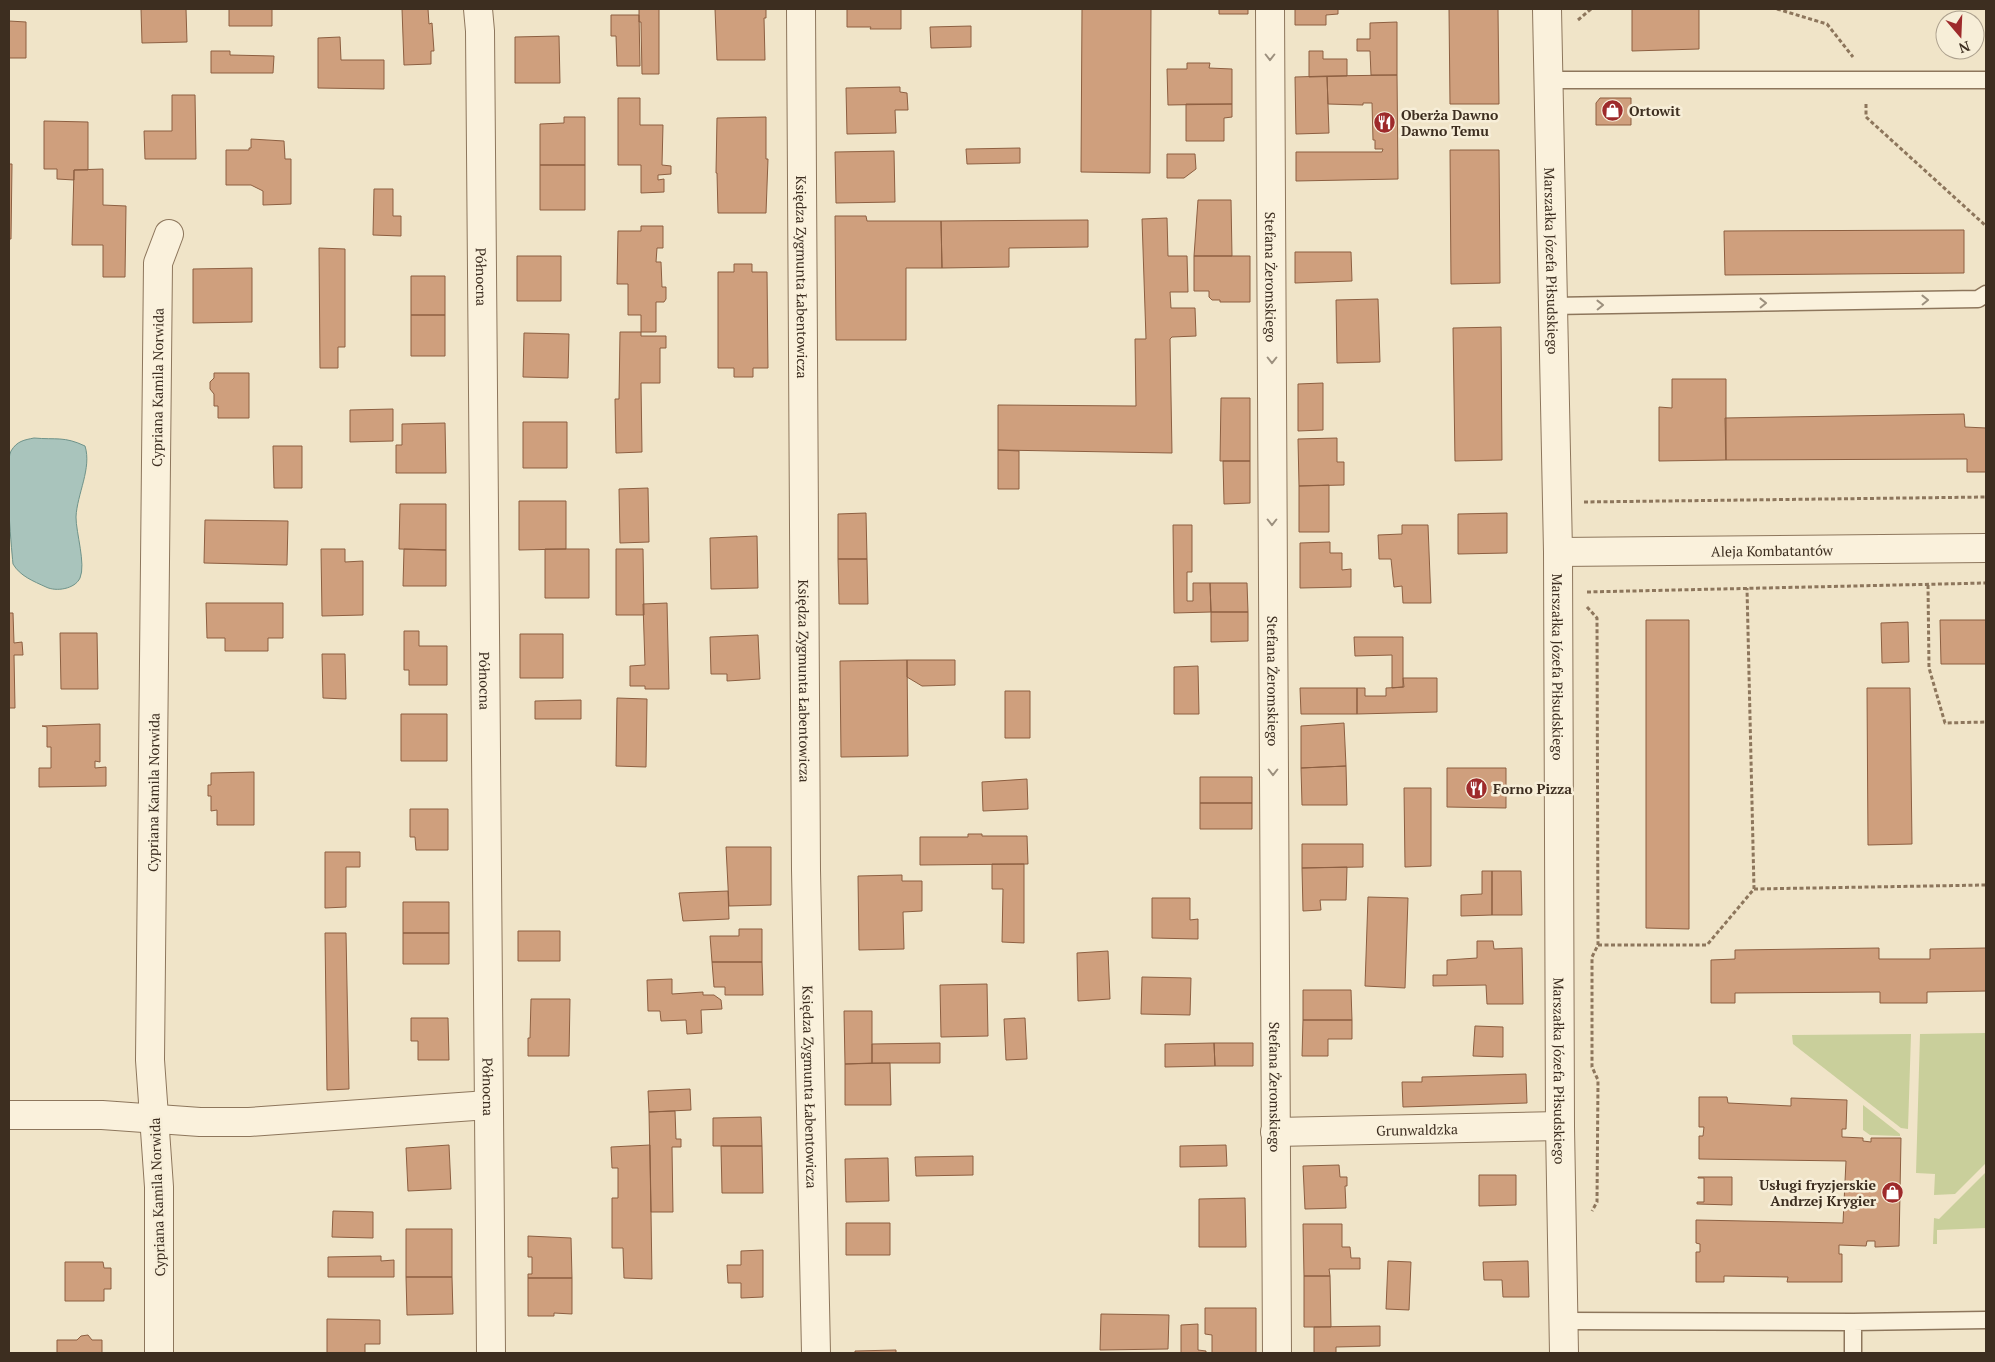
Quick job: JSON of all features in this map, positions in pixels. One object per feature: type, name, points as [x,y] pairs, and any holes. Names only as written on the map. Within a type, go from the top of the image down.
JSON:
[{"type":"street","name":"Północna","points":[[478,9],[480,51],[491,1353]]},
{"type":"street","name":"Księdza Zygmunta Łabentowicza","points":[[801,9],[806,860],[816,1353]]},
{"type":"street","name":"Stefana Żeromskiego","points":[[1270,9],[1277,1353]]},
{"type":"street","name":"Marszałka Józefa Piłsudskiego","points":[[1547,9],[1551,306],[1558,552],[1560,1126],[1564,1353]]},
{"type":"street","name":"Cypriana Kamila Norwida","points":[[159,1353],[159,1187],[150,1060],[158,263],[169,234]]},
{"type":"street","name":"Aleja Kombatantów","points":[[1558,552],[1986,548]]},
{"type":"street","points":[[9,1116],[102,1115],[249,1122],[488,1105]]},
{"type":"street","name":"Grunwaldzka","points":[[1275,1132],[1560,1126]]},
{"type":"lane","points":[[1547,80],[1986,80]]},
{"type":"lane","points":[[1551,306],[1978,299],[1986,294]]},
{"type":"lane","points":[[1564,1321],[1853,1322],[1986,1320]]},
{"type":"lane","points":[[1852,1353],[1853,1322]]},
{"type":"path","points":[[1578,27],[1578,18],[1591,9]]},
{"type":"path","points":[[1777,9],[1827,24],[1860,66],[1867,80],[1866,117],[1986,226]]},
{"type":"path","points":[[1582,502],[1986,497]]},
{"type":"path","points":[[1592,1219],[1592,1209],[1597,1202],[1598,1163],[1598,1080],[1592,1066],[1592,957],[1598,945],[1597,618],[1588,607],[1586,592],[1986,583]]},
{"type":"path","points":[[1928,585],[1929,668],[1945,723],[1986,722]]},
{"type":"path","points":[[1598,945],[1707,945],[1754,889],[1747,588]]},
{"type":"path","points":[[1754,889],[1986,885]]},
{"type":"green space","points":[[1986,1033],[1986,1163],[1955,1194],[1934,1195],[1935,1174],[1916,1173],[1920,1034]]},
{"type":"green space","points":[[1911,1034],[1908,1129],[1901,1128],[1793,1044],[1792,1035]]},
{"type":"green space","points":[[1863,1105],[1900,1134],[1900,1136],[1870,1135],[1863,1130]]},
{"type":"green space","points":[[1986,1172],[1986,1228],[1937,1230],[1937,1244],[1933,1244],[1934,1218],[1939,1219]]},
{"type":"water","points":[[34,438],[65,440],[78,443],[85,446],[87,454],[87,463],[76,517],[82,572],[78,582],[70,587],[55,589],[36,583],[23,575],[13,564],[9,505],[9,459],[11,451],[18,443]]},
{"type":"building","points":[[141,9],[186,9],[187,42],[142,43]]},
{"type":"building","points":[[229,9],[272,9],[272,26],[229,26]]},
{"type":"building","points":[[402,9],[428,9],[429,24],[432,23],[434,51],[431,51],[431,64],[404,65]]},
{"type":"building","points":[[639,9],[659,9],[659,74],[642,74]]},
{"type":"building","points":[[715,9],[766,9],[766,18],[764,18],[765,60],[717,60]]},
{"type":"building","points":[[847,9],[901,9],[901,29],[847,27]]},
{"type":"building","points":[[1082,9],[1151,9],[1150,173],[1081,172]]},
{"type":"building","points":[[1219,9],[1248,9],[1248,14],[1219,14]]},
{"type":"building","points":[[1295,9],[1338,9],[1338,14],[1326,15],[1326,25],[1295,25]]},
{"type":"building","points":[[1449,9],[1498,9],[1499,104],[1450,104]]},
{"type":"building","points":[[1632,9],[1699,9],[1699,49],[1632,51]]},
{"type":"building","points":[[611,15],[639,15],[640,66],[617,66],[616,36],[611,36]]},
{"type":"building","points":[[9,21],[26,22],[26,58],[9,58]]},
{"type":"building","points":[[1397,22],[1397,75],[1371,75],[1370,51],[1357,51],[1357,39],[1370,39],[1370,23]]},
{"type":"building","points":[[971,26],[971,47],[931,48],[930,27]]},
{"type":"building","points":[[559,36],[560,83],[515,83],[515,37]]},
{"type":"building","points":[[340,37],[341,60],[384,60],[384,89],[318,88],[318,38]]},
{"type":"building","points":[[211,51],[230,51],[230,55],[274,56],[273,73],[211,73]]},
{"type":"building","points":[[1309,51],[1323,51],[1323,59],[1347,59],[1347,76],[1309,77]]},
{"type":"building","points":[[1187,63],[1210,63],[1209,68],[1232,69],[1232,104],[1168,105],[1167,69],[1187,69]]},
{"type":"building","points":[[1397,75],[1398,179],[1296,181],[1296,152],[1382,152],[1383,149],[1375,149],[1372,103],[1363,103],[1363,105],[1328,104],[1327,76]]},
{"type":"building","points":[[1327,76],[1329,133],[1296,134],[1295,77]]},
{"type":"building","points":[[900,87],[900,92],[907,93],[908,110],[895,110],[896,133],[847,134],[846,88]]},
{"type":"building","points":[[172,95],[195,95],[196,159],[145,159],[144,131],[172,131]]},
{"type":"building","points":[[618,98],[640,98],[640,125],[663,125],[662,165],[671,166],[671,174],[658,175],[658,180],[664,179],[664,192],[641,193],[641,165],[618,165]]},
{"type":"building","points":[[1600,98],[1631,98],[1631,125],[1596,125],[1596,103]]},
{"type":"building","points":[[1186,104],[1232,104],[1232,117],[1224,118],[1224,141],[1186,141]]},
{"type":"building","points":[[564,117],[585,117],[585,165],[540,165],[540,124],[564,123]]},
{"type":"building","points":[[766,117],[766,159],[768,159],[766,213],[718,213],[716,173],[717,118]]},
{"type":"building","points":[[44,121],[88,122],[88,170],[74,170],[74,180],[57,179],[57,169],[44,169]]},
{"type":"building","points":[[251,139],[284,141],[285,159],[291,159],[291,204],[263,205],[263,191],[251,185],[226,185],[226,150],[249,150],[251,148]]},
{"type":"building","points":[[1020,148],[1020,163],[967,164],[966,149]]},
{"type":"building","points":[[1450,150],[1499,150],[1500,283],[1451,284]]},
{"type":"building","points":[[894,151],[895,202],[836,203],[835,152]]},
{"type":"building","points":[[1167,154],[1195,154],[1196,169],[1184,178],[1167,178]]},
{"type":"building","points":[[9,164],[12,164],[11,239],[9,239]]},
{"type":"building","points":[[540,165],[585,165],[585,210],[540,210]]},
{"type":"building","points":[[103,169],[103,205],[126,206],[125,277],[103,277],[103,245],[72,245],[74,170]]},
{"type":"building","points":[[374,189],[393,189],[393,216],[401,216],[401,236],[373,235]]},
{"type":"building","points":[[1198,200],[1231,200],[1232,256],[1194,256]]},
{"type":"building","points":[[835,216],[866,216],[867,221],[941,221],[942,268],[906,268],[906,340],[836,340]]},
{"type":"building","points":[[1167,218],[1168,256],[1187,256],[1188,292],[1170,292],[1171,308],[1195,308],[1196,336],[1172,337],[1170,339],[1172,453],[998,450],[998,405],[1136,406],[1135,339],[1146,339],[1142,219]]},
{"type":"building","points":[[1088,220],[1088,247],[1009,248],[1009,267],[942,268],[941,221]]},
{"type":"building","points":[[641,226],[663,226],[663,248],[657,248],[656,262],[661,262],[662,287],[666,287],[666,299],[664,302],[656,302],[656,332],[641,332],[641,315],[628,315],[628,284],[617,284],[618,231],[641,231]]},
{"type":"building","points":[[1964,230],[1964,273],[1725,275],[1724,231]]},
{"type":"building","points":[[319,248],[345,249],[345,347],[338,347],[338,368],[320,368]]},
{"type":"building","points":[[1295,252],[1351,252],[1352,281],[1295,283]]},
{"type":"building","points":[[517,256],[561,256],[561,301],[517,301]]},
{"type":"building","points":[[1194,256],[1250,256],[1250,302],[1220,302],[1220,300],[1212,300],[1209,297],[1209,291],[1194,291]]},
{"type":"building","points":[[734,264],[752,264],[752,272],[767,272],[768,368],[753,368],[753,377],[734,377],[734,368],[718,368],[718,272],[734,272]]},
{"type":"building","points":[[252,268],[252,322],[193,323],[193,269]]},
{"type":"building","points":[[411,276],[445,276],[445,315],[411,315]]},
{"type":"building","points":[[1378,299],[1380,362],[1337,363],[1336,300]]},
{"type":"building","points":[[411,315],[445,315],[445,356],[411,356]]},
{"type":"building","points":[[1501,327],[1502,460],[1455,461],[1453,328]]},
{"type":"building","points":[[620,332],[641,332],[641,336],[666,336],[666,348],[660,348],[660,383],[641,383],[642,452],[616,453],[615,399],[619,399]]},
{"type":"building","points":[[524,333],[569,334],[568,378],[523,377]]},
{"type":"building","points":[[214,373],[249,373],[249,418],[218,418],[218,406],[214,406],[214,394],[210,389],[210,382],[214,378]]},
{"type":"building","points":[[1672,379],[1726,379],[1726,460],[1659,461],[1659,407],[1672,408]]},
{"type":"building","points":[[1323,383],[1323,430],[1298,431],[1298,384]]},
{"type":"building","points":[[1221,398],[1250,398],[1250,461],[1220,461]]},
{"type":"building","points":[[393,409],[393,441],[350,442],[350,410]]},
{"type":"building","points":[[1964,414],[1965,427],[1986,428],[1986,472],[1967,472],[1967,459],[1726,460],[1725,418]]},
{"type":"building","points":[[523,422],[567,422],[567,468],[523,468]]},
{"type":"building","points":[[445,423],[446,473],[396,473],[396,445],[402,445],[402,424]]},
{"type":"building","points":[[1337,438],[1337,462],[1344,462],[1344,485],[1299,486],[1298,439]]},
{"type":"building","points":[[273,446],[302,446],[302,488],[274,488]]},
{"type":"building","points":[[998,450],[1019,451],[1019,489],[998,489]]},
{"type":"building","points":[[1223,461],[1250,461],[1250,503],[1224,504]]},
{"type":"building","points":[[1329,485],[1329,532],[1299,532],[1299,486]]},
{"type":"building","points":[[648,488],[649,542],[620,543],[619,489]]},
{"type":"building","points":[[519,501],[566,501],[566,549],[519,550]]},
{"type":"building","points":[[400,504],[446,504],[446,550],[399,549]]},
{"type":"building","points":[[866,513],[867,559],[838,559],[838,514]]},
{"type":"building","points":[[1507,513],[1507,553],[1458,554],[1458,514]]},
{"type":"building","points":[[205,520],[288,521],[287,565],[204,563]]},
{"type":"building","points":[[1173,525],[1192,525],[1192,572],[1187,572],[1187,601],[1193,601],[1193,583],[1210,583],[1211,612],[1174,613]]},
{"type":"building","points":[[1402,525],[1428,525],[1431,603],[1403,603],[1402,586],[1394,587],[1391,559],[1379,559],[1378,535],[1402,534]]},
{"type":"building","points":[[757,536],[758,588],[711,589],[710,538]]},
{"type":"building","points":[[1330,542],[1330,553],[1342,553],[1342,570],[1351,569],[1351,587],[1300,588],[1300,543]]},
{"type":"building","points":[[321,549],[345,549],[345,562],[363,561],[363,615],[322,616]]},
{"type":"building","points":[[404,549],[446,550],[446,586],[403,586]]},
{"type":"building","points":[[545,549],[589,549],[589,598],[545,598]]},
{"type":"building","points":[[616,549],[643,549],[644,615],[616,615]]},
{"type":"building","points":[[838,559],[867,559],[868,604],[839,604]]},
{"type":"building","points":[[1210,583],[1247,583],[1248,612],[1211,612]]},
{"type":"building","points":[[206,603],[283,603],[283,638],[268,638],[268,651],[225,651],[225,638],[207,638]]},
{"type":"building","points":[[667,603],[669,689],[645,689],[645,686],[630,686],[630,666],[645,665],[643,604]]},
{"type":"building","points":[[1211,612],[1248,612],[1248,641],[1211,642]]},
{"type":"building","points":[[9,613],[13,613],[14,643],[22,642],[23,655],[14,655],[15,708],[9,708]]},
{"type":"building","points":[[1646,620],[1689,620],[1689,929],[1646,928]]},
{"type":"building","points":[[1940,620],[1986,620],[1986,664],[1941,664]]},
{"type":"building","points":[[1908,622],[1909,662],[1882,663],[1881,623]]},
{"type":"building","points":[[404,631],[419,631],[419,646],[447,646],[447,685],[409,685],[409,670],[404,670]]},
{"type":"building","points":[[60,633],[97,633],[98,689],[61,689]]},
{"type":"building","points":[[520,634],[563,634],[563,678],[520,678]]},
{"type":"building","points":[[758,635],[760,679],[727,681],[727,674],[711,674],[710,637]]},
{"type":"building","points":[[1354,637],[1403,637],[1403,687],[1392,688],[1392,655],[1355,656]]},
{"type":"building","points":[[322,654],[345,654],[346,699],[323,698]]},
{"type":"building","points":[[907,660],[908,756],[841,757],[840,661]]},
{"type":"building","points":[[907,660],[955,660],[955,685],[922,686],[907,677]]},
{"type":"building","points":[[1198,666],[1199,714],[1174,714],[1174,667]]},
{"type":"building","points":[[1403,678],[1437,678],[1437,712],[1357,714],[1357,688],[1365,688],[1365,696],[1386,696],[1386,688],[1404,687]]},
{"type":"building","points":[[1300,688],[1357,688],[1357,714],[1301,714]]},
{"type":"building","points":[[1867,688],[1910,688],[1912,844],[1868,845]]},
{"type":"building","points":[[1005,691],[1030,691],[1030,738],[1005,738]]},
{"type":"building","points":[[617,698],[647,699],[646,767],[616,766]]},
{"type":"building","points":[[581,700],[581,719],[535,719],[535,701]]},
{"type":"building","points":[[401,714],[447,714],[447,761],[401,761]]},
{"type":"building","points":[[1344,723],[1346,766],[1301,768],[1301,726]]},
{"type":"building","points":[[100,724],[100,762],[95,761],[95,768],[106,767],[106,786],[39,787],[39,768],[51,768],[51,747],[47,747],[47,727],[42,726]]},
{"type":"building","points":[[1346,766],[1347,805],[1302,805],[1301,768]]},
{"type":"building","name":"Forno Pizza","points":[[1447,768],[1506,768],[1506,808],[1447,807]]},
{"type":"building","points":[[254,772],[254,825],[217,825],[217,810],[211,811],[211,796],[208,796],[208,785],[211,785],[211,773]]},
{"type":"building","points":[[1200,777],[1252,777],[1252,803],[1200,803]]},
{"type":"building","points":[[1027,779],[1028,809],[983,811],[982,782]]},
{"type":"building","points":[[1404,788],[1431,788],[1431,866],[1405,867]]},
{"type":"building","points":[[1200,803],[1252,803],[1252,829],[1200,829]]},
{"type":"building","points":[[410,809],[448,809],[448,850],[416,850],[415,837],[410,837]]},
{"type":"building","points":[[968,834],[982,834],[982,836],[1027,836],[1028,864],[920,865],[920,837],[968,837]]},
{"type":"building","points":[[1302,844],[1363,844],[1363,867],[1302,868]]},
{"type":"building","points":[[726,847],[771,847],[771,905],[729,906]]},
{"type":"building","points":[[325,852],[360,852],[360,867],[346,867],[346,907],[325,908]]},
{"type":"building","points":[[992,864],[1024,864],[1024,943],[1002,942],[1003,889],[992,889]]},
{"type":"building","points":[[1347,867],[1346,900],[1320,900],[1321,910],[1303,911],[1302,868]]},
{"type":"building","points":[[1482,871],[1492,871],[1492,915],[1461,916],[1461,895],[1482,894]]},
{"type":"building","points":[[1492,871],[1521,871],[1522,915],[1492,915]]},
{"type":"building","points":[[902,875],[902,881],[922,881],[922,911],[903,912],[904,949],[859,950],[858,876]]},
{"type":"building","points":[[728,891],[729,919],[683,921],[679,893]]},
{"type":"building","points":[[1368,897],[1408,898],[1405,988],[1365,986]]},
{"type":"building","points":[[1152,898],[1190,898],[1190,920],[1198,919],[1198,939],[1152,938]]},
{"type":"building","points":[[403,902],[449,902],[449,933],[403,933]]},
{"type":"building","points":[[739,929],[762,929],[762,962],[712,962],[710,936],[739,936]]},
{"type":"building","points":[[518,931],[560,931],[560,961],[518,961]]},
{"type":"building","points":[[325,933],[346,933],[349,1089],[327,1090]]},
{"type":"building","points":[[403,933],[449,933],[449,964],[403,964]]},
{"type":"building","points":[[1477,941],[1493,941],[1494,949],[1522,948],[1523,1004],[1487,1004],[1486,985],[1433,986],[1433,975],[1447,975],[1447,960],[1477,958]]},
{"type":"building","points":[[1879,948],[1879,959],[1930,959],[1930,949],[1986,948],[1986,991],[1927,992],[1927,1003],[1880,1003],[1880,992],[1735,993],[1735,1003],[1711,1003],[1711,960],[1735,959],[1735,950]]},
{"type":"building","points":[[1108,951],[1110,999],[1078,1001],[1077,953]]},
{"type":"building","points":[[712,962],[762,962],[763,995],[725,995],[725,987],[714,987]]},
{"type":"building","points":[[1142,977],[1191,978],[1190,1015],[1141,1014]]},
{"type":"building","points":[[672,979],[672,994],[703,992],[703,995],[714,995],[721,1000],[722,1009],[701,1010],[702,1033],[687,1034],[686,1020],[661,1021],[660,1011],[648,1011],[647,980]]},
{"type":"building","points":[[987,984],[988,1036],[941,1037],[940,985]]},
{"type":"building","points":[[1303,990],[1351,990],[1352,1020],[1303,1020]]},
{"type":"building","points":[[531,999],[570,999],[569,1056],[528,1056]]},
{"type":"building","points":[[844,1011],[872,1011],[872,1063],[845,1064]]},
{"type":"building","points":[[411,1018],[448,1018],[449,1060],[418,1060],[418,1041],[411,1041]]},
{"type":"building","points":[[1025,1018],[1027,1059],[1006,1060],[1004,1019]]},
{"type":"building","points":[[1303,1020],[1352,1020],[1352,1039],[1328,1039],[1328,1056],[1302,1056]]},
{"type":"building","points":[[1475,1026],[1503,1027],[1503,1057],[1473,1056]]},
{"type":"building","points":[[940,1043],[940,1063],[872,1063],[872,1044]]},
{"type":"building","points":[[1214,1043],[1215,1066],[1165,1067],[1165,1044]]},
{"type":"building","points":[[1214,1043],[1253,1043],[1253,1066],[1215,1066]]},
{"type":"building","points":[[890,1063],[891,1105],[845,1105],[845,1064]]},
{"type":"building","points":[[1526,1074],[1527,1103],[1403,1107],[1402,1082],[1422,1082],[1422,1077]]},
{"type":"building","points":[[690,1089],[691,1110],[649,1112],[648,1091]]},
{"type":"building","points":[[1699,1097],[1727,1097],[1728,1103],[1791,1106],[1791,1098],[1847,1100],[1846,1129],[1842,1129],[1842,1137],[1863,1138],[1863,1141],[1871,1142],[1871,1138],[1901,1138],[1899,1246],[1875,1247],[1875,1241],[1867,1241],[1866,1246],[1839,1245],[1839,1254],[1842,1254],[1842,1282],[1787,1282],[1788,1277],[1724,1276],[1724,1282],[1696,1282],[1696,1252],[1700,1252],[1700,1244],[1696,1243],[1696,1220],[1843,1223],[1846,1161],[1699,1159],[1699,1136],[1703,1136],[1704,1127],[1699,1127]]},
{"type":"building","points":[[675,1111],[676,1139],[681,1139],[681,1147],[672,1147],[673,1212],[651,1212],[649,1112]]},
{"type":"building","points":[[761,1117],[762,1146],[713,1146],[713,1118]]},
{"type":"building","points":[[449,1145],[451,1189],[408,1191],[406,1148]]},
{"type":"building","points":[[650,1145],[652,1279],[624,1278],[623,1248],[612,1248],[612,1198],[618,1198],[618,1168],[612,1168],[611,1147]]},
{"type":"building","points":[[1226,1145],[1227,1166],[1180,1167],[1180,1146]]},
{"type":"building","points":[[721,1146],[762,1146],[763,1193],[722,1193]]},
{"type":"building","points":[[973,1156],[973,1175],[916,1176],[915,1157]]},
{"type":"building","points":[[888,1158],[889,1201],[846,1202],[845,1159]]},
{"type":"building","points":[[1339,1165],[1340,1177],[1347,1177],[1347,1186],[1345,1186],[1346,1208],[1305,1209],[1303,1166]]},
{"type":"building","points":[[1479,1175],[1516,1175],[1516,1205],[1479,1206]]},
{"type":"building","points":[[1698,1177],[1732,1177],[1732,1205],[1697,1204],[1697,1202],[1704,1202],[1704,1178]]},
{"type":"building","points":[[1245,1198],[1246,1247],[1199,1247],[1199,1199]]},
{"type":"building","points":[[333,1211],[373,1212],[373,1238],[332,1237]]},
{"type":"building","points":[[846,1223],[890,1223],[890,1255],[846,1255]]},
{"type":"building","points":[[1303,1224],[1342,1224],[1342,1247],[1350,1247],[1351,1258],[1360,1258],[1360,1269],[1329,1269],[1330,1276],[1304,1276]]},
{"type":"building","points":[[406,1229],[452,1229],[452,1277],[406,1277]]},
{"type":"building","points":[[528,1236],[571,1238],[572,1278],[528,1278],[528,1274],[532,1274],[532,1257],[528,1257]]},
{"type":"building","points":[[763,1250],[763,1297],[741,1298],[741,1283],[728,1283],[727,1265],[741,1265],[741,1251]]},
{"type":"building","points":[[381,1256],[381,1261],[394,1260],[394,1277],[328,1277],[328,1257]]},
{"type":"building","points":[[1388,1261],[1411,1262],[1409,1310],[1386,1309]]},
{"type":"building","points":[[1528,1261],[1529,1297],[1503,1297],[1502,1280],[1484,1280],[1483,1262]]},
{"type":"building","points":[[65,1262],[103,1262],[104,1268],[111,1268],[111,1289],[104,1289],[104,1301],[65,1301]]},
{"type":"building","points":[[1304,1276],[1330,1276],[1331,1327],[1304,1327]]},
{"type":"building","points":[[406,1277],[452,1277],[453,1314],[407,1315]]},
{"type":"building","points":[[528,1278],[572,1278],[572,1314],[554,1313],[554,1316],[528,1316]]},
{"type":"building","points":[[1205,1308],[1256,1308],[1256,1353],[1212,1353],[1212,1335],[1205,1334]]},
{"type":"building","points":[[1101,1314],[1169,1315],[1168,1349],[1100,1350]]},
{"type":"building","points":[[327,1319],[380,1320],[380,1344],[365,1344],[365,1353],[327,1353]]},
{"type":"building","points":[[1198,1324],[1198,1350],[1206,1351],[1206,1353],[1181,1353],[1181,1325]]},
{"type":"building","points":[[1380,1326],[1380,1346],[1336,1347],[1336,1353],[1314,1353],[1314,1327]]},
{"type":"building","points":[[88,1335],[92,1340],[102,1340],[102,1353],[57,1353],[57,1340],[77,1340],[81,1336]]},
{"type":"building","points":[[896,1350],[896,1353],[855,1353],[855,1351]]},
{"type":"place","name":"Ortowit","points":[[1613,110]]},
{"type":"place","name":"Oberża Dawno Dawno Temu","points":[[1385,122]]},
{"type":"place","name":"Forno Pizza","points":[[1477,788]]},
{"type":"place","name":"Usługi fryzjerskie Andrzej Krygier","points":[[1892,1192]]}]
